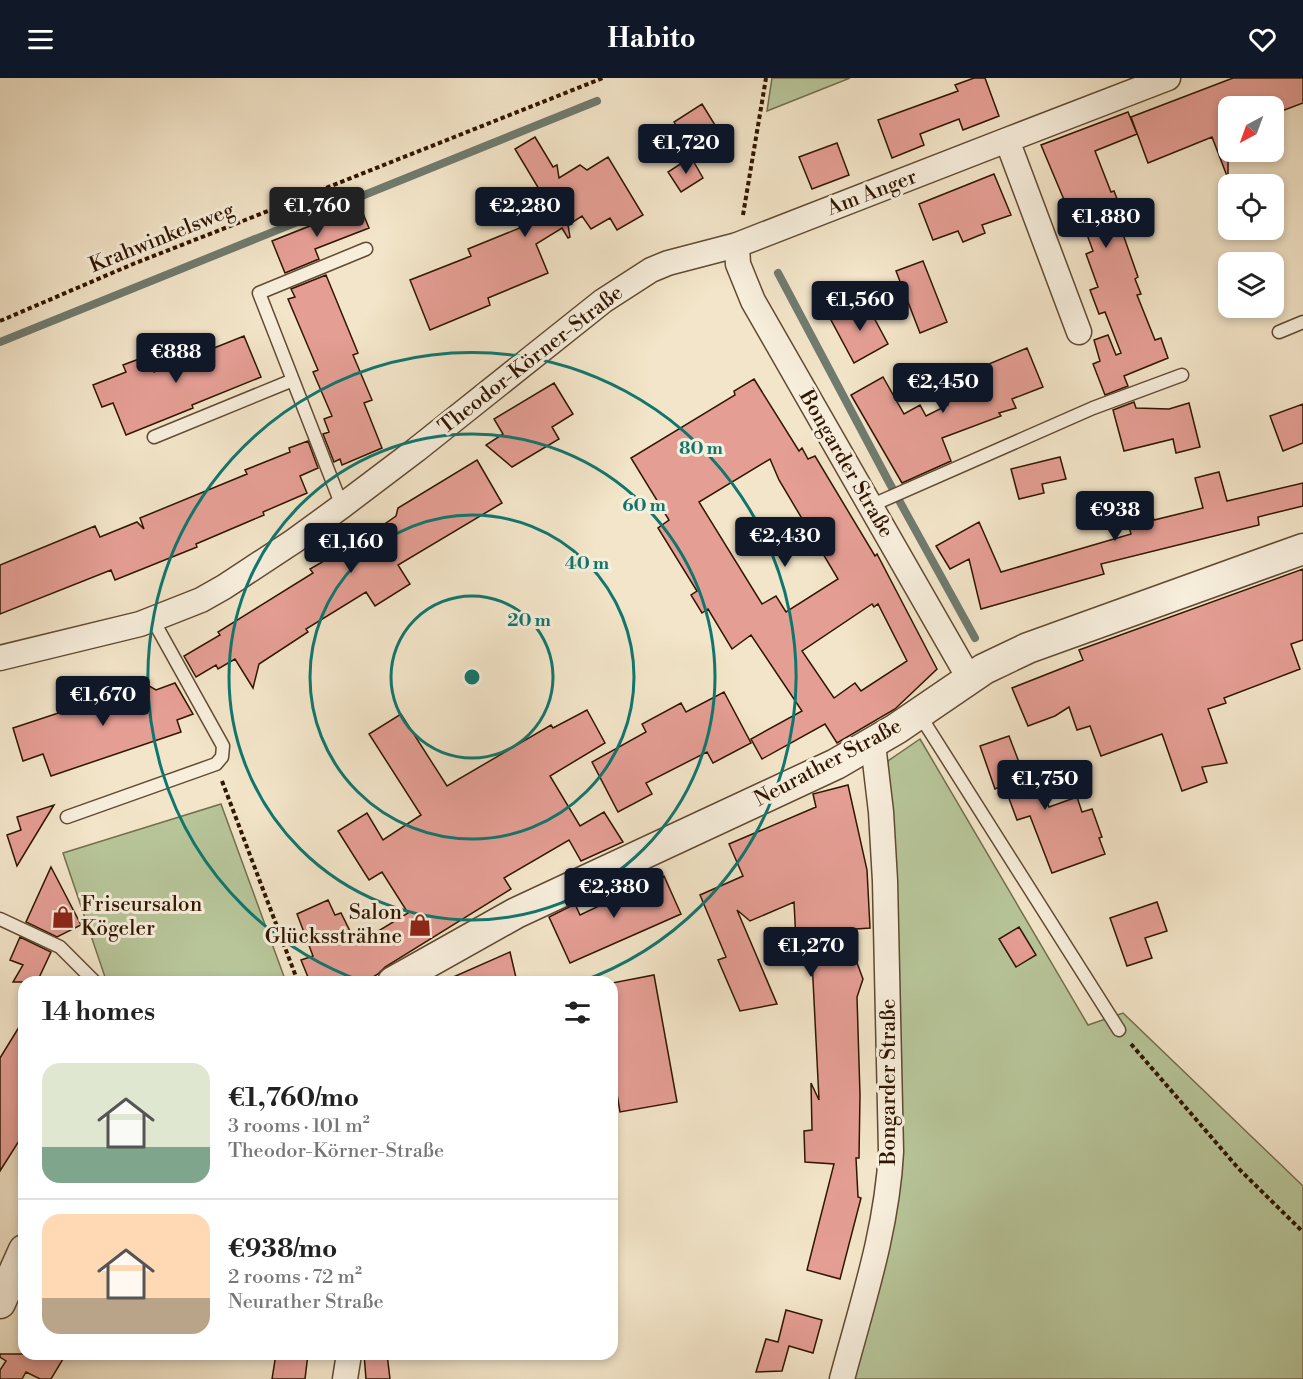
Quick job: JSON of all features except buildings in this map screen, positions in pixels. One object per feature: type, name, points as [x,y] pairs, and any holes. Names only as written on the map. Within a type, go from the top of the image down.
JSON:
[{"type":"street","name":"Am Anger","points":[[737,245],[1168,78]]},
{"type":"street","points":[[1007,140],[1079,332]]},
{"type":"street","name":"Bongarder Straße","points":[[737,245],[738,264],[750,296],[877,502],[969,678]]},
{"type":"street","name":"Theodor-Körner-Straße","points":[[0,658],[153,620],[201,600],[294,541],[342,506],[619,290],[668,263],[737,245]]},
{"type":"street","name":"Neurather Straße","points":[[404,976],[516,913],[806,779],[873,744],[969,678],[1028,648],[1303,549]]},
{"type":"street","name":"Bongarder Straße","points":[[842,1379],[882,1230],[889,1186],[891,1152],[885,881],[881,812],[873,744]]},
{"type":"street","points":[[0,1303],[15,1254]]},
{"type":"street","points":[[345,1379],[348,1360]]},
{"type":"lane","points":[[342,506],[259,293],[366,249]]},
{"type":"lane","points":[[1279,332],[1303,322]]},
{"type":"lane","points":[[877,502],[1093,408],[1182,375]]},
{"type":"lane","points":[[154,437],[293,381]]},
{"type":"lane","points":[[67,817],[216,764],[222,757],[223,746],[153,620]]},
{"type":"lane","points":[[919,714],[1119,1030]]},
{"type":"lane","points":[[0,919],[60,947],[89,976]]},
{"type":"path","name":"Krahwinkelsweg","points":[[0,321],[177,246],[603,78]]},
{"type":"path","points":[[737,245],[766,78]]},
{"type":"path","points":[[216,764],[296,976]]},
{"type":"path","points":[[1119,1030],[1238,1168],[1303,1232]]},
{"type":"green space","points":[[772,78],[850,78],[767,111]]},
{"type":"green space","points":[[920,739],[1088,1025],[1123,1013],[1303,1186],[1303,1379],[851,1379],[899,1181],[903,1140],[888,761]]},
{"type":"green space","points":[[221,804],[284,976],[105,976],[63,853]]},
{"type":"waterway","points":[[0,342],[597,101]]},
{"type":"waterway","points":[[778,273],[975,638]]},
{"type":"place","name":"Friseursalon Kögeler","points":[[63,917]]},
{"type":"place","name":"Salon Glückssträhne","points":[[420,925]]}]
